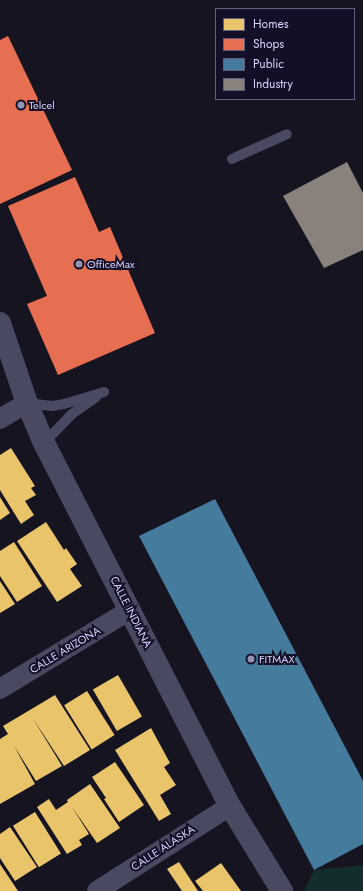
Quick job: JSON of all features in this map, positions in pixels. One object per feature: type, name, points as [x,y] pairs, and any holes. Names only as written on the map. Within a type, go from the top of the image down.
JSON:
[{"type":"street","name":"CALLE INDIANA","points":[[0,323],[26,403],[44,444],[230,806],[282,891]]},
{"type":"street","points":[[0,419],[26,403]]},
{"type":"street","name":"CALLE ARIZONA","points":[[0,689],[130,610]]},
{"type":"street","name":"CALLE ALASKA","points":[[97,891],[230,806]]},
{"type":"lane","points":[[232,159],[287,134]]},
{"type":"lane","points":[[26,403],[52,406],[104,392],[72,414],[44,444]]},
{"type":"green space","points":[[363,865],[363,891],[304,891],[314,870]]},
{"type":"building: Homes","points":[[11,448],[35,486],[31,488],[36,495],[25,501],[34,515],[21,524],[0,490],[0,455]]},
{"type":"building: Homes","points":[[0,497],[10,513],[0,520]]},
{"type":"building: Homes","points":[[46,522],[64,550],[66,548],[77,564],[70,569],[82,586],[57,602],[17,541]]},
{"type":"building: Homes","points":[[14,542],[42,586],[17,602],[0,576],[0,551]]},
{"type":"building: Homes","points":[[0,581],[15,604],[0,613]]},
{"type":"building: Homes","points":[[118,675],[142,717],[117,731],[93,690]]},
{"type":"building: Homes","points":[[87,691],[115,735],[92,749],[64,705]]},
{"type":"building: Homes","points":[[55,695],[90,750],[64,766],[32,717],[62,766],[36,781],[14,746],[35,784],[0,804],[0,739],[8,734],[3,726]]},
{"type":"building: Homes","points":[[151,728],[170,763],[164,767],[176,785],[160,795],[171,814],[159,821],[115,750]]},
{"type":"building: Homes","points":[[115,762],[144,805],[119,822],[104,799],[106,798],[92,777]]},
{"type":"building: Homes","points":[[90,784],[120,828],[97,843],[72,807],[89,834],[79,840],[82,845],[67,854],[37,807],[49,799],[56,810],[68,802],[67,800]]},
{"type":"building: Homes","points":[[35,812],[61,854],[39,867],[13,826]]},
{"type":"building: Homes","points":[[10,827],[37,867],[15,881],[0,858],[0,834]]},
{"type":"building: Homes","points":[[179,862],[198,891],[182,891],[167,869]]},
{"type":"building: Homes","points":[[221,863],[241,891],[203,891],[195,881]]},
{"type":"building: Homes","points":[[0,864],[18,891],[0,891]]},
{"type":"building: Shops","name":"Telcel","points":[[8,36],[72,170],[0,204],[0,40]]},
{"type":"building: Shops","name":"OfficeMax","points":[[75,177],[99,232],[110,227],[155,333],[58,375],[27,304],[47,296],[8,206]]},
{"type":"building: Public","name":"FITMAX","points":[[215,499],[363,781],[363,844],[314,870],[139,536]]},
{"type":"building: Industry","points":[[347,162],[363,193],[363,250],[324,268],[283,196]]},
{"type":"place","name":"Telcel","points":[[21,105]]},
{"type":"place","name":"OfficeMax","points":[[79,264]]},
{"type":"place","name":"FITMAX","points":[[251,659]]}]
